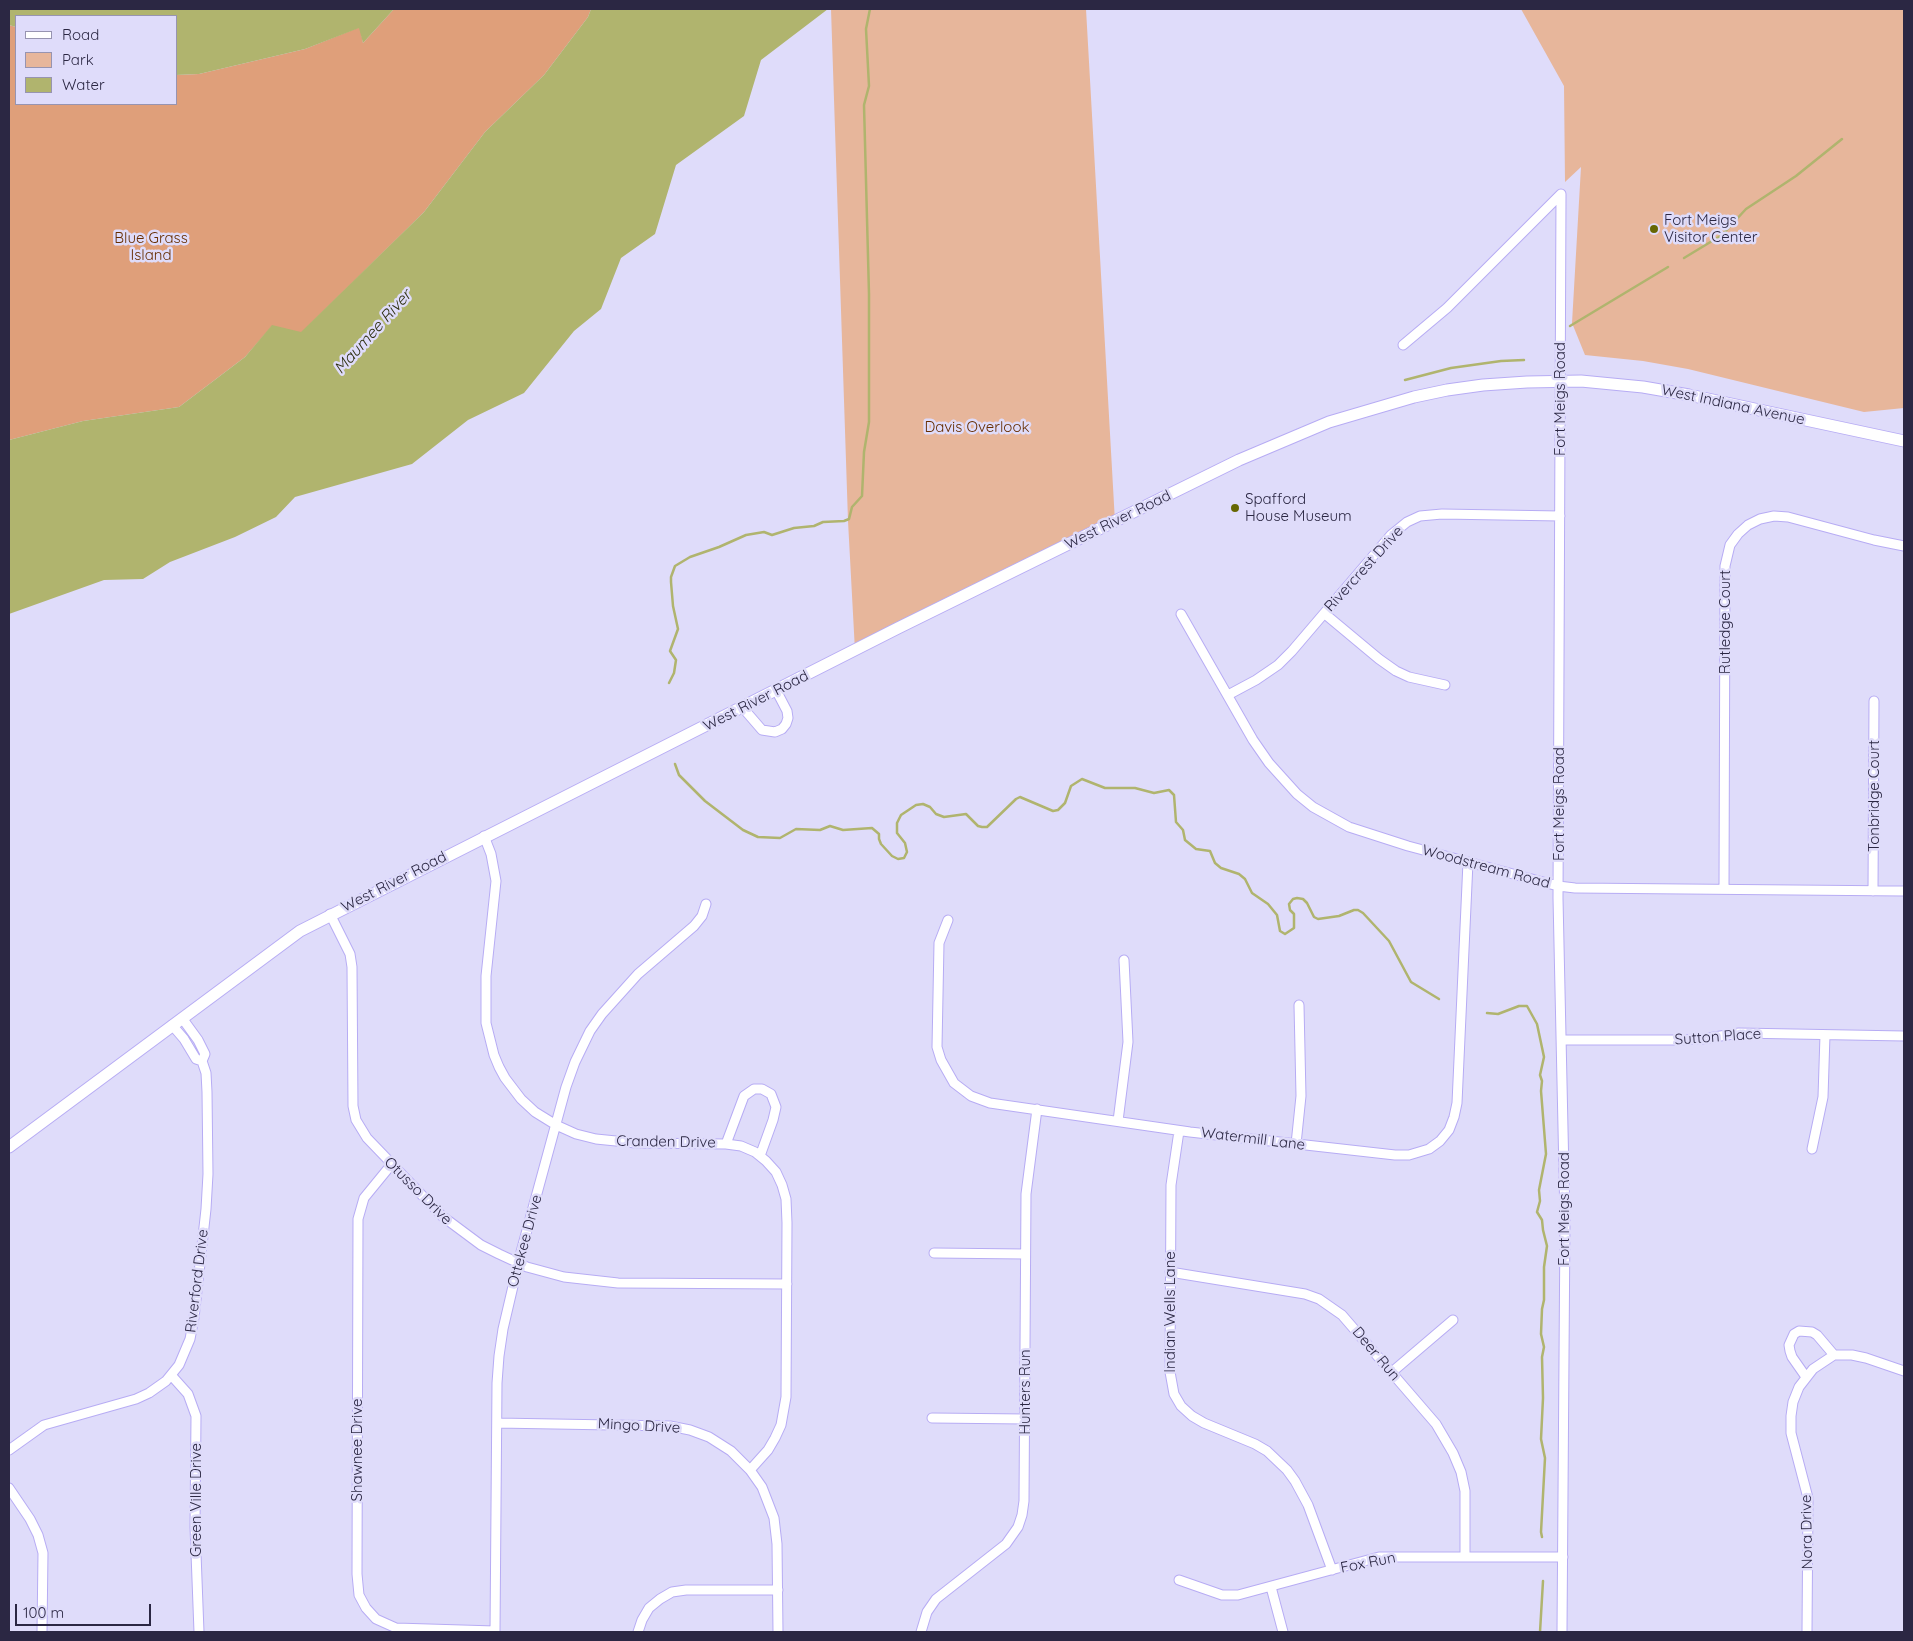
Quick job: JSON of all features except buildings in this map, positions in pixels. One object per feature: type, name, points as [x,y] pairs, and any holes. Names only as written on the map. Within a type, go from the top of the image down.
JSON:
[{"type":"main road","name":"West Indiana Avenue","points":[[1560,381],[1643,386],[1690,394],[1904,441]]},
{"type":"main road","name":"West River Road","points":[[9,1147],[300,931],[330,914],[1239,460],[1330,422],[1405,399],[1483,385],[1560,381]]},
{"type":"street","name":"Fort Meigs Road","points":[[1403,345],[1448,308],[1561,194],[1558,886],[1565,1220],[1562,1632]]},
{"type":"street","name":"Rivercrest Drive","points":[[1228,695],[1256,680],[1278,665],[1401,526],[1427,515],[1442,514],[1560,516]]},
{"type":"street","name":"Rutledge Court","points":[[1724,889],[1725,566],[1730,545],[1748,525],[1760,519],[1774,516],[1788,517],[1904,546]]},
{"type":"street","name":"Woodstream Road","points":[[1181,614],[1269,763],[1287,784],[1313,807],[1337,821],[1369,834],[1558,886],[1575,888],[1904,891]]},
{"type":"street","points":[[1325,614],[1396,672],[1445,686]]},
{"type":"street","points":[[743,708],[762,730],[775,732],[782,729],[788,718],[787,711],[776,690]]},
{"type":"street","name":"Tonbridge Court","points":[[1873,891],[1874,701]]},
{"type":"street","name":"Cranden Drive","points":[[484,836],[491,854],[496,880],[485,1003],[488,1036],[499,1067],[512,1089],[535,1112],[556,1126],[576,1134],[609,1141],[636,1143],[726,1144],[741,1146],[760,1156],[776,1172],[784,1192],[787,1224],[787,1369],[784,1411],[776,1438],[750,1470]]},
{"type":"street","name":"Watermill Lane","points":[[948,920],[939,943],[937,1047],[941,1060],[954,1083],[971,1096],[990,1103],[1179,1131],[1409,1155],[1429,1149],[1440,1141],[1449,1130],[1457,1103],[1468,862]]},
{"type":"street","name":"Ottekee Drive","points":[[496,1631],[499,1356],[518,1263],[556,1126],[575,1062],[590,1031],[602,1014],[638,974],[694,926],[702,916],[706,904]]},
{"type":"street","name":"Otusso Drive","points":[[330,914],[350,954],[352,967],[354,1113],[362,1133],[422,1197],[458,1229],[480,1244],[518,1263],[564,1277],[618,1283],[787,1284]]},
{"type":"street","points":[[1118,1121],[1128,1042],[1124,960]]},
{"type":"street","points":[[1296,1144],[1302,1086],[1299,1005]]},
{"type":"street","name":"Riverford Drive","points":[[9,1450],[44,1425],[136,1399],[161,1385],[172,1375],[179,1364],[190,1339],[205,1219],[208,1174],[207,1092],[206,1073],[202,1061],[196,1060],[177,1022]]},
{"type":"street","name":"Sutton Place","points":[[1562,1040],[1702,1039],[1739,1033],[1904,1036]]},
{"type":"street","points":[[1812,1149],[1822,1097],[1825,1035]]},
{"type":"street","points":[[726,1144],[744,1096],[754,1089],[762,1089],[771,1094],[776,1107],[774,1120],[760,1156]]},
{"type":"street","name":"Hunters Run","points":[[921,1632],[927,1612],[936,1599],[1006,1544],[1018,1528],[1022,1514],[1024,1501],[1026,1194],[1037,1109]]},
{"type":"street","name":"Indian Wells Lane","points":[[1179,1131],[1171,1185],[1170,1380],[1177,1400],[1186,1411],[1198,1420],[1255,1444],[1287,1470],[1302,1492],[1308,1505],[1332,1570]]},
{"type":"street","name":"Shawnee Drive","points":[[391,1165],[364,1198],[358,1219],[357,1587],[366,1608],[376,1619],[389,1626],[403,1629],[496,1631]]},
{"type":"street","points":[[934,1253],[1025,1254]]},
{"type":"street","name":"Deer Run","points":[[1170,1272],[1305,1294],[1319,1299],[1342,1315],[1436,1424],[1447,1441],[1461,1472],[1466,1498],[1466,1556]]},
{"type":"street","points":[[1392,1372],[1453,1320]]},
{"type":"street","points":[[1806,1377],[1792,1356],[1789,1345],[1794,1334],[1799,1331],[1812,1332],[1817,1335],[1834,1356],[1852,1355],[1866,1358],[1904,1371]]},
{"type":"street","name":"Nora Drive","points":[[1807,1632],[1808,1498],[1791,1433],[1791,1416],[1793,1402],[1799,1387],[1806,1377],[1824,1361],[1834,1356]]},
{"type":"street","name":"Green Ville Drive","points":[[172,1375],[188,1394],[196,1416],[195,1527],[199,1632]]},
{"type":"street","points":[[932,1418],[1025,1419]]},
{"type":"street","name":"Mingo Drive","points":[[497,1423],[670,1426],[690,1430],[720,1443],[731,1451],[750,1470],[762,1487],[774,1518],[777,1531],[778,1632]]},
{"type":"street","points":[[9,1488],[30,1519],[38,1535],[43,1552],[42,1632]]},
{"type":"street","name":"Fox Run","points":[[1179,1580],[1230,1596],[1379,1558],[1466,1556],[1562,1557]]},
{"type":"street","points":[[1271,1587],[1283,1632]]},
{"type":"street","points":[[638,1632],[649,1608],[672,1592],[686,1590],[778,1590]]},
{"type":"green space","name":"Blue Grass Island","points":[[394,9],[591,9],[588,17],[544,75],[485,132],[424,212],[301,333],[272,326],[245,357],[179,407],[83,421],[9,440],[9,25],[15,27],[15,105],[178,105],[178,75],[199,74],[305,49],[360,27],[363,43]]},
{"type":"green space","name":"Davis Overlook","points":[[831,9],[1086,9],[1115,522],[855,651],[848,521]]},
{"type":"green space","points":[[1521,9],[1904,9],[1904,408],[1864,412],[1688,369],[1643,361],[1585,355],[1572,323],[1581,167],[1565,182],[1564,86]]},
{"type":"water","points":[[9,9],[394,9],[363,43],[359,28],[305,49],[199,74],[178,75],[178,15],[15,15],[15,27],[9,25]]},
{"type":"water","name":"Maumee River","points":[[591,9],[828,9],[761,60],[744,116],[676,165],[655,234],[621,258],[601,309],[574,331],[524,393],[468,420],[412,464],[295,497],[276,517],[235,537],[170,562],[143,579],[104,580],[9,614],[9,440],[83,421],[179,407],[245,357],[272,325],[301,332],[424,212],[485,132],[544,75],[588,17]]},
{"type":"waterway","points":[[669,683],[674,673],[676,660],[670,651],[678,629],[673,606],[671,582],[675,566],[690,557],[746,535],[764,532],[772,535],[794,528],[814,526],[823,522],[844,521],[849,519],[852,507],[862,496],[864,452],[869,422],[869,294],[864,105],[869,86],[866,29],[870,9]]},
{"type":"waterway","points":[[1684,258],[1722,235],[1746,209],[1796,176],[1842,139]]},
{"type":"waterway","points":[[1570,326],[1668,267]]},
{"type":"waterway","points":[[1405,380],[1451,368],[1501,361],[1524,360]]},
{"type":"waterway","points":[[675,764],[679,775],[705,801],[743,830],[758,837],[780,838],[796,829],[820,830],[830,826],[843,830],[872,828],[879,834],[881,844],[892,856],[898,859],[904,858],[907,852],[905,843],[897,833],[897,823],[901,815],[916,805],[923,804],[930,807],[936,814],[944,817],[966,814],[978,826],[987,827],[1020,797],[1053,811],[1058,810],[1065,803],[1071,786],[1082,779],[1105,788],[1135,788],[1154,793],[1169,790],[1174,795],[1176,822],[1183,830],[1185,840],[1196,849],[1210,851],[1215,863],[1221,868],[1239,874],[1245,879],[1252,893],[1268,904],[1277,915],[1280,931],[1285,934],[1294,928],[1294,914],[1290,910],[1289,904],[1293,899],[1303,899],[1314,917],[1318,919],[1339,916],[1358,910],[1389,941],[1411,982],[1439,999]]},
{"type":"waterway","points":[[1487,1013],[1498,1014],[1519,1006],[1527,1006],[1537,1024],[1544,1057],[1540,1075],[1542,1081],[1541,1091],[1546,1154],[1537,1212],[1542,1220],[1547,1246],[1544,1267],[1541,1334],[1544,1347],[1542,1357],[1541,1439],[1545,1458],[1542,1537]]},
{"type":"waterway","points":[[1540,1632],[1543,1581]]},
{"type":"place","name":"Fort Meigs Visitor Center","points":[[1654,229]]},
{"type":"place","name":"Spafford House Museum","points":[[1235,508]]}]
